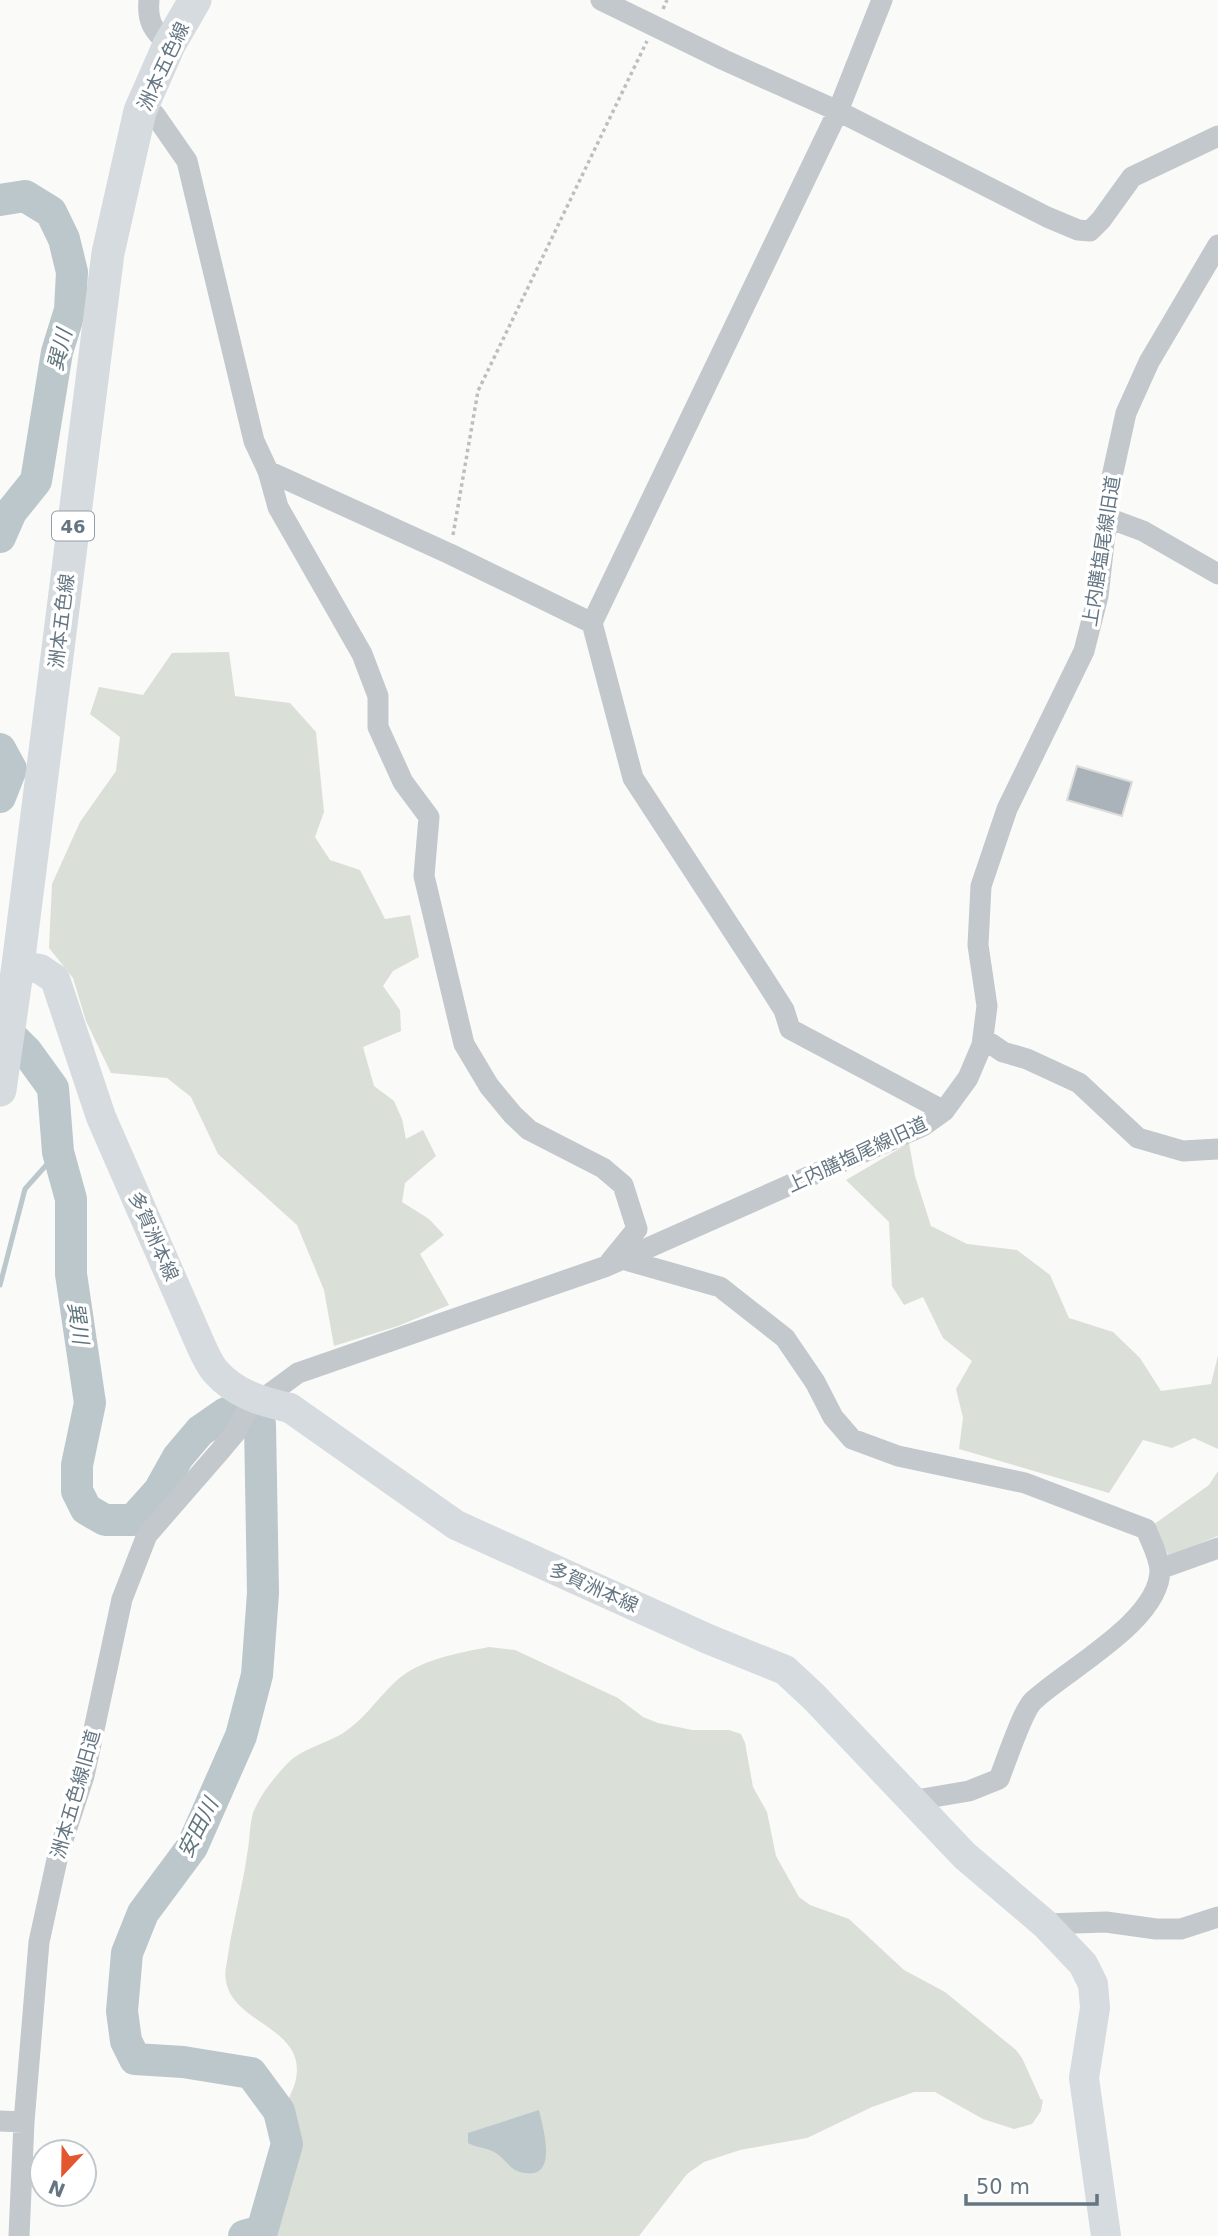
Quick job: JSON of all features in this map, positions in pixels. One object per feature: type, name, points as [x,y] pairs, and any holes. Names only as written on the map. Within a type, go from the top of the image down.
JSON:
[{"type":"main road","name":"洲本五色線","points":[[2,1076],[108,253],[140,111],[169,45],[195,0]]},
{"type":"main road","name":"多賀洲本線","points":[[18,965],[40,969],[55,979],[101,1117],[202,1348],[216,1372],[254,1406],[290,1408],[456,1525],[708,1639],[785,1670],[965,1856],[1045,1924],[1083,1965],[1093,1984],[1095,2008],[1084,2078],[1106,2236]]},
{"type":"street","points":[[149,0],[148,16],[157,34],[169,45]]},
{"type":"street","points":[[601,0],[838,111],[1078,230],[1090,231],[1132,177],[1218,136]]},
{"type":"street","points":[[882,0],[838,111],[592,623],[633,778],[784,1010],[790,1029],[944,1111]]},
{"type":"street","points":[[140,111],[155,115],[187,161],[254,441],[268,471],[278,507],[362,654],[378,696],[379,727],[403,782],[429,817],[424,876],[464,1044],[489,1086],[528,1130],[603,1168],[623,1185],[637,1229],[614,1263],[719,1287],[785,1338],[815,1382],[833,1417],[852,1439],[898,1456],[1025,1483],[1146,1530],[1160,1569],[1156,1592],[1149,1605],[1099,1651],[1032,1702],[999,1779],[969,1791],[910,1801]]},
{"type":"street","name":"上内膳塩尾線旧道","points":[[254,1406],[298,1373],[614,1263],[923,1126],[944,1111],[968,1078],[984,1039],[987,1006],[978,945],[978,906],[982,879],[1007,809],[1084,651],[1098,596],[1111,481],[1126,413],[1149,362],[1218,245]]},
{"type":"street","points":[[268,471],[450,554],[592,623]]},
{"type":"street","points":[[1108,518],[1143,531],[1218,574]]},
{"type":"street","points":[[984,1039],[1003,1052],[1027,1059],[1079,1083],[1138,1138],[1183,1151],[1218,1149]]},
{"type":"street","name":"洲本五色線旧道","points":[[19,2236],[24,2122],[38,1942],[58,1855],[84,1776],[122,1599],[147,1535],[236,1432],[254,1406]]},
{"type":"street","points":[[1160,1569],[1218,1548]]},
{"type":"street","points":[[1045,1924],[1106,1922],[1156,1929],[1181,1929],[1218,1917]]},
{"type":"street","points":[[0,2121],[24,2122]]},
{"type":"path","points":[[450,554],[478,391],[667,0]]},
{"type":"shaded area","points":[[229,652],[235,696],[290,703],[316,732],[324,812],[315,837],[330,860],[360,870],[385,919],[410,915],[419,957],[393,971],[383,986],[400,1010],[401,1031],[363,1047],[374,1086],[394,1101],[402,1119],[406,1139],[423,1130],[436,1156],[405,1183],[402,1202],[429,1219],[444,1235],[420,1254],[449,1305],[398,1326],[334,1346],[324,1290],[297,1225],[218,1154],[191,1097],[167,1078],[111,1073],[86,1021],[73,978],[49,948],[52,884],[80,822],[116,771],[120,737],[90,714],[99,687],[143,695],[172,653]]},
{"type":"shaded area","points":[[909,1143],[915,1176],[931,1226],[967,1244],[1017,1250],[1050,1275],[1069,1318],[1113,1332],[1140,1358],[1161,1391],[1211,1384],[1218,1355],[1218,1449],[1194,1438],[1172,1448],[1143,1440],[1109,1493],[959,1449],[963,1418],[956,1389],[972,1361],[943,1338],[923,1297],[904,1305],[892,1286],[889,1222],[846,1180]]},
{"type":"shaded area","points":[[1218,1471],[1218,1536],[1169,1556],[1153,1525],[1209,1485]]},
{"type":"shaded area","points":[[489,1647],[515,1650],[618,1698],[643,1717],[658,1723],[692,1730],[729,1730],[741,1734],[753,1787],[767,1812],[776,1856],[799,1897],[810,1905],[849,1919],[904,1970],[945,1992],[1016,2050],[1041,2100],[1043,2099],[1041,2111],[1032,2124],[1014,2129],[983,2119],[935,2092],[914,2092],[872,2107],[807,2138],[740,2150],[704,2162],[687,2174],[639,2236],[266,2236],[288,2167],[292,2143],[291,2123],[284,2109],[295,2083],[296,2062],[290,2048],[280,2036],[241,2007],[231,1995],[226,1981],[232,1930],[253,1813],[281,1770],[309,1749],[350,1728],[404,1674],[439,1658]]},
{"type":"shaded area","points":[[539,2110],[546,2152],[545,2162],[540,2170],[532,2173],[520,2172],[494,2152],[468,2143],[468,2133]]},
{"type":"building","points":[[1077,766],[1132,782],[1122,816],[1067,800]]},
{"type":"waterway","name":"巽川","points":[[0,200],[25,196],[51,212],[64,239],[72,272],[70,310],[57,352],[36,481],[11,512],[0,537]]},
{"type":"waterway","name":"巽川","points":[[0,749],[11,769],[0,797]]},
{"type":"waterway","name":"安田川","points":[[0,1025],[27,1052],[53,1088],[58,1152],[71,1199],[71,1274],[90,1403],[77,1465],[77,1491],[86,1509],[105,1520],[133,1520],[159,1491],[178,1457],[200,1431],[226,1413],[260,1424],[263,1593],[257,1675],[241,1736],[192,1847],[143,1913],[127,1953],[122,2011],[126,2041],[135,2059],[183,2062],[251,2073],[279,2111],[287,2144],[262,2231],[244,2236]]},
{"type":"waterway","points":[[0,1285],[25,1189],[58,1152]]}]
